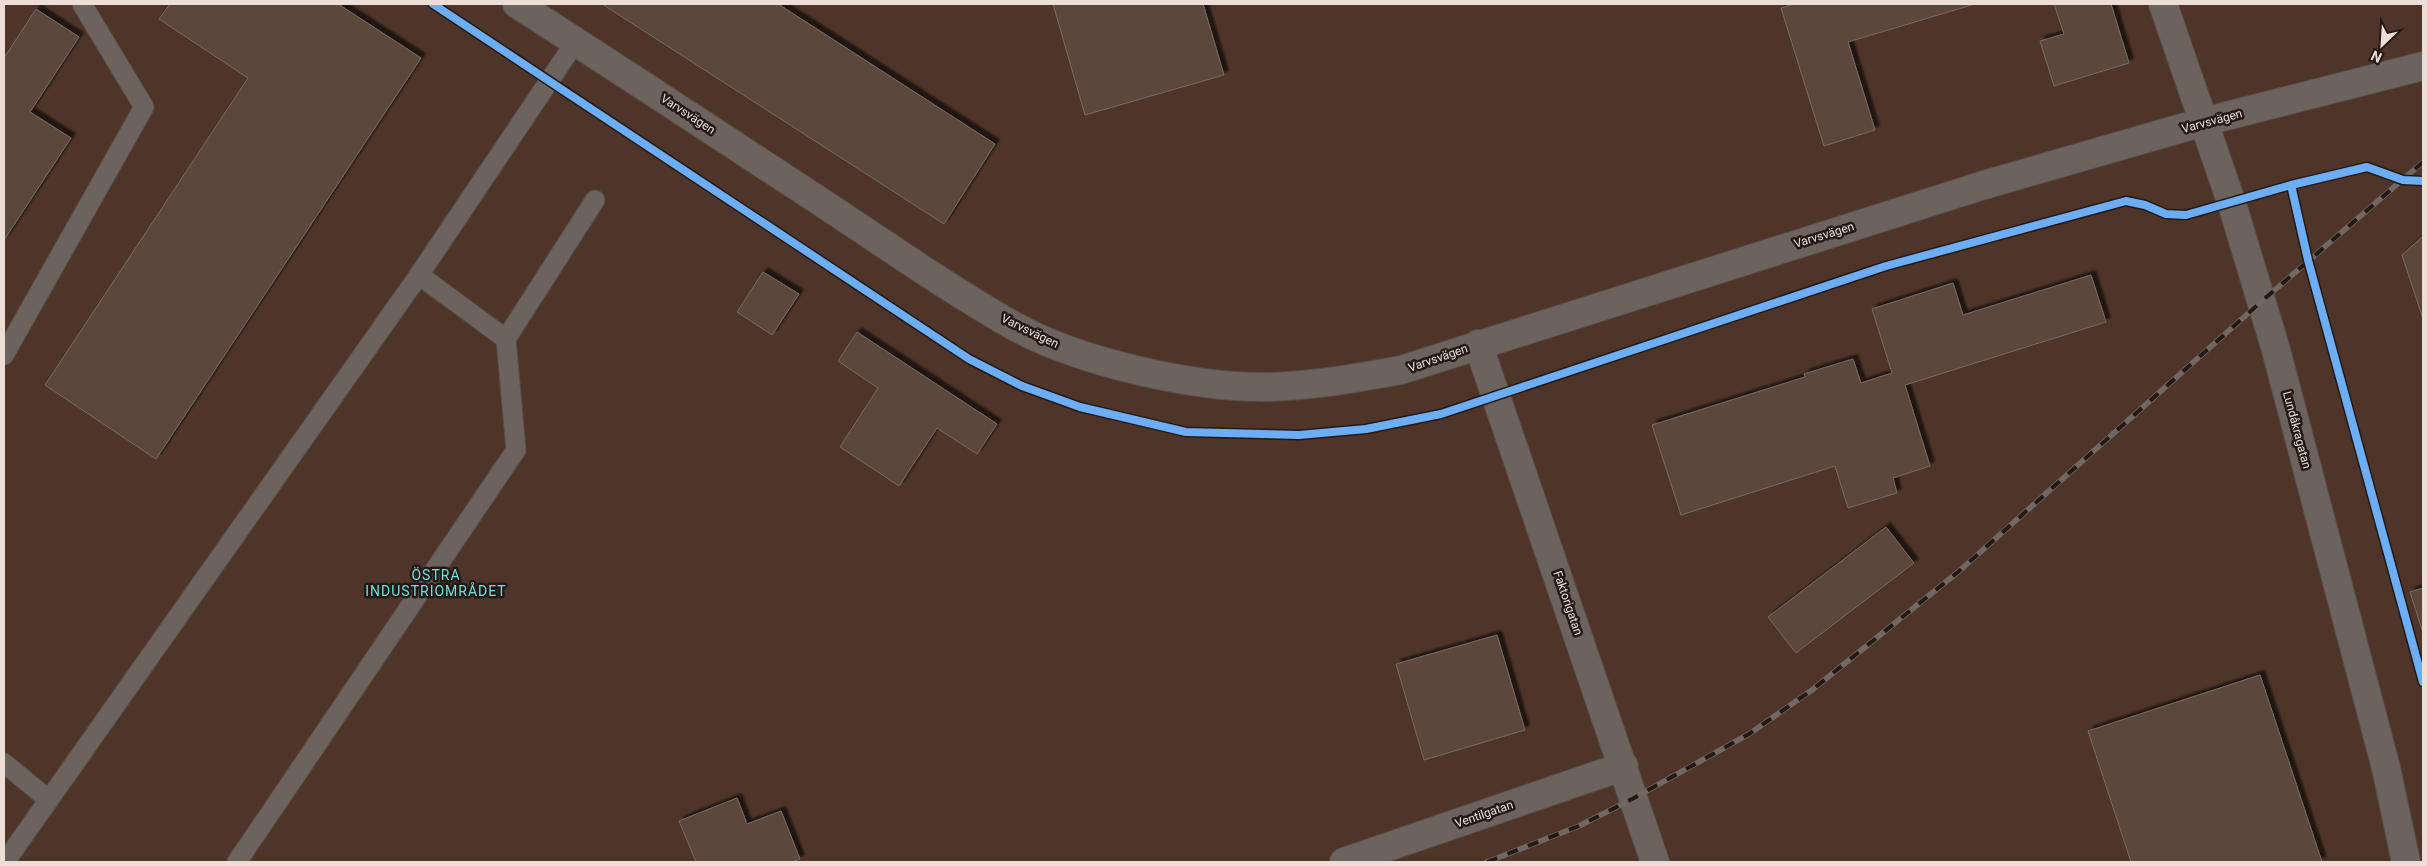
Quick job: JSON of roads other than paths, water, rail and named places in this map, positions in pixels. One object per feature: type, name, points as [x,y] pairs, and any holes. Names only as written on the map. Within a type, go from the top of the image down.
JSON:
[{"type":"street","name":"Varvsvägen","points":[[517,4],[914,263],[1015,326],[1079,354],[1150,373],[1203,382],[1267,387],[1334,382],[1401,370],[1984,185],[2203,122],[2423,66]]},
{"type":"street","name":"Lundåkragatan","points":[[2164,4],[2232,204],[2276,350],[2386,768],[2406,862]]},
{"type":"street","name":"Faktorigatan","points":[[1478,344],[1624,766],[1655,862]]},
{"type":"street","name":"Ventilgatan","points":[[1344,862],[1624,766]]},
{"type":"lane","points":[[4,355],[144,106],[82,4]]},
{"type":"lane","points":[[5,862],[419,275],[576,41]]},
{"type":"lane","points":[[237,862],[516,450],[506,339],[595,200]]},
{"type":"lane","points":[[419,275],[506,339]]},
{"type":"lane","points":[[4,763],[49,800]]},
{"type":"railway","points":[[1487,862],[1579,826],[1634,798],[1749,734],[1812,690],[1958,572],[2262,301],[2423,162]]},
{"type":"district","name":"ÖSTRA INDUSTRIOMRÅDET","points":[[436,584]]}]
